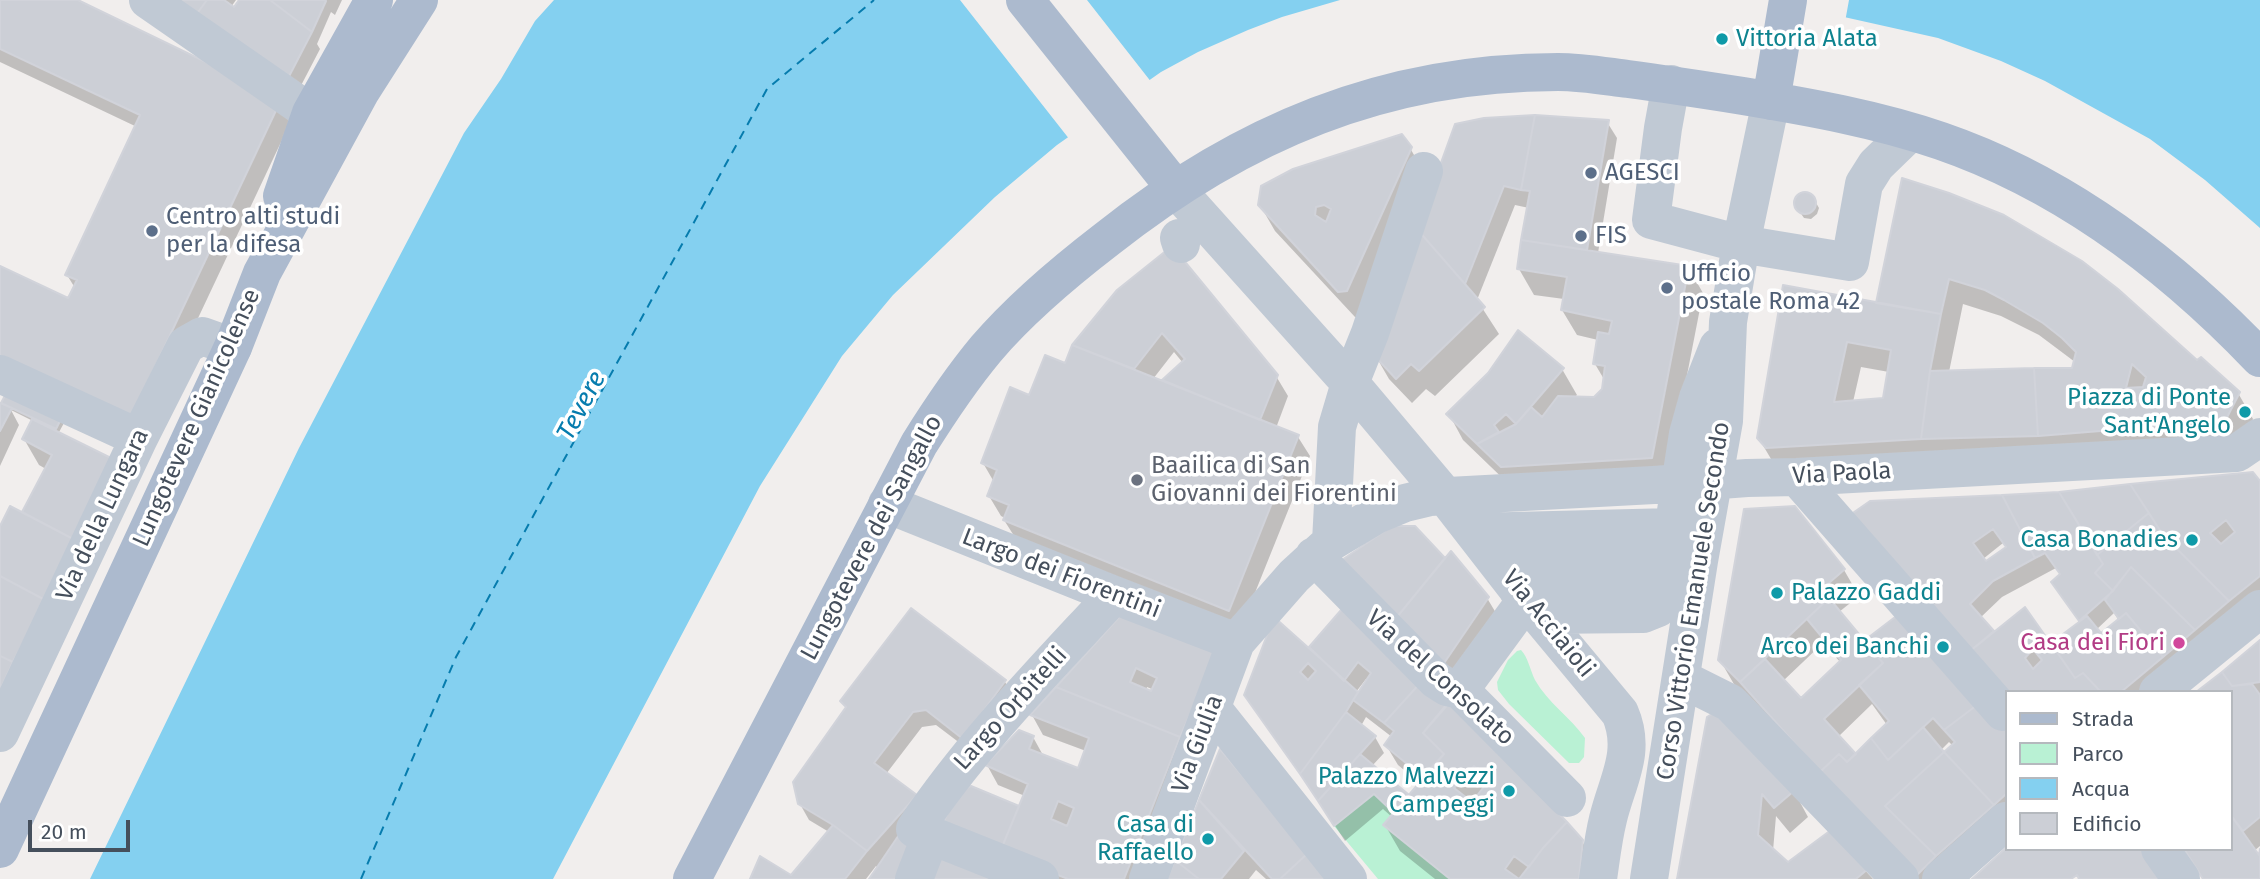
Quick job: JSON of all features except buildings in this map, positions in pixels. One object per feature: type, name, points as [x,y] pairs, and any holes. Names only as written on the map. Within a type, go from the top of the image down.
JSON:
[{"type":"main road","points":[[262,273],[273,226],[311,113],[374,0]]},
{"type":"main road","name":"Lungotevere Gianicolense","points":[[0,849],[233,347],[262,273],[360,91],[419,0]]},
{"type":"main road","points":[[1025,0],[1175,188]]},
{"type":"main road","points":[[1771,101],[1788,0]]},
{"type":"main road","name":"Lungotevere dei Sangallo","points":[[692,879],[887,504],[932,424],[996,338],[1094,249],[1175,188],[1228,156],[1281,130],[1351,103],[1406,88],[1489,75],[1560,72],[1671,85],[1771,101],[1910,132],[1941,141],[2010,169],[2073,204],[2164,270],[2260,358]]},
{"type":"street","points":[[148,0],[311,113]]},
{"type":"street","points":[[1671,85],[1651,220],[1741,244],[1850,262],[1864,184],[1876,166],[1910,132]]},
{"type":"street","name":"Corso Vittorio Emanuele Secondo","points":[[1649,879],[1682,679],[1695,483],[1688,434],[1695,407],[1728,322],[1741,244],[1771,101]]},
{"type":"street","points":[[1322,549],[1337,427],[1424,171]]},
{"type":"street","points":[[1175,188],[1350,383]]},
{"type":"street","name":"Via della Lungara","points":[[0,733],[139,438],[186,345],[202,336],[233,347]]},
{"type":"street","points":[[0,374],[139,438]]},
{"type":"street","name":"Via Acciaioli","points":[[1350,383],[1474,531],[1620,713],[1627,733],[1626,761]]},
{"type":"street","name":"Via Paola","points":[[1248,629],[1322,549],[1367,519],[1395,506],[1430,497],[1797,477],[2248,445]]},
{"type":"street","points":[[1797,477],[2003,712]]},
{"type":"street","points":[[1520,591],[1648,613],[1658,608],[1669,558],[1695,483]]},
{"type":"street","name":"Largo dei Fiorentini","points":[[887,504],[1114,596],[1248,629]]},
{"type":"street","points":[[1474,531],[1669,558]]},
{"type":"street","name":"Via del Consolato","points":[[1322,549],[1436,680],[1447,687],[1460,690],[1567,798]]},
{"type":"street","points":[[1460,690],[1520,591],[1669,558]]},
{"type":"street","name":"Largo Orbitelli","points":[[914,879],[923,832],[949,780],[978,743],[1114,596]]},
{"type":"street","points":[[2160,690],[2260,608]]},
{"type":"street","name":"Via Giulia","points":[[1148,879],[1212,708],[1248,629]]},
{"type":"street","points":[[1682,679],[1730,703],[1900,879]]},
{"type":"street","points":[[1212,708],[1348,879]]},
{"type":"street","name":"Corso Vittorio Emanuele Secondo","points":[[1598,879],[1608,821],[1626,761]]},
{"type":"street","points":[[1941,879],[2004,823]]},
{"type":"street","points":[[923,832],[1040,879]]},
{"type":"street","points":[[2161,851],[2180,879]]},
{"type":"green space","points":[[1521,650],[1540,688],[1585,738],[1584,757],[1579,763],[1569,763],[1498,690],[1497,682],[1508,660]]},
{"type":"green space","points":[[1374,794],[1393,812],[1383,825],[1450,879],[1378,879],[1334,826]]},
{"type":"water","name":"Tevere","points":[[554,0],[1340,0],[1248,30],[1161,72],[1057,145],[995,197],[893,295],[842,356],[760,486],[553,879],[90,879],[299,448],[464,133],[501,79],[535,21]]},
{"type":"water","points":[[1768,0],[2260,0],[2260,228],[2205,180],[2150,139],[2045,81],[2001,61],[1938,38]]},
{"type":"pier","points":[[960,0],[1087,0],[1152,83],[1070,140]]},
{"type":"pier","points":[[1765,0],[1849,0],[1845,22]]},
{"type":"ferry route","points":[[361,879],[456,657],[767,89],[874,0]]},
{"type":"place","name":"Vittoria Alata","points":[[1722,39]]},
{"type":"place","name":"AGESCI","points":[[1591,173]]},
{"type":"place","name":"Centro alti studi per la difesa","points":[[152,231]]},
{"type":"place","name":"FIS","points":[[1581,236]]},
{"type":"place","name":"Ufficio postale Roma 42","points":[[1667,288]]},
{"type":"place","name":"Piazza di Ponte Sant'Angelo","points":[[2245,412]]},
{"type":"place","name":"Baailica di San Giovanni dei Fiorentini","points":[[1137,480]]},
{"type":"place","name":"Casa Bonadies","points":[[2192,540]]},
{"type":"place","name":"Palazzo Gaddi","points":[[1777,593]]},
{"type":"place","name":"Casa dei Fiori","points":[[2179,643]]},
{"type":"place","name":"Arco dei Banchi","points":[[1943,647]]},
{"type":"place","name":"Palazzo Malvezzi Campeggi","points":[[1509,791]]},
{"type":"place","name":"Casa di Raffaello","points":[[1208,839]]}]
